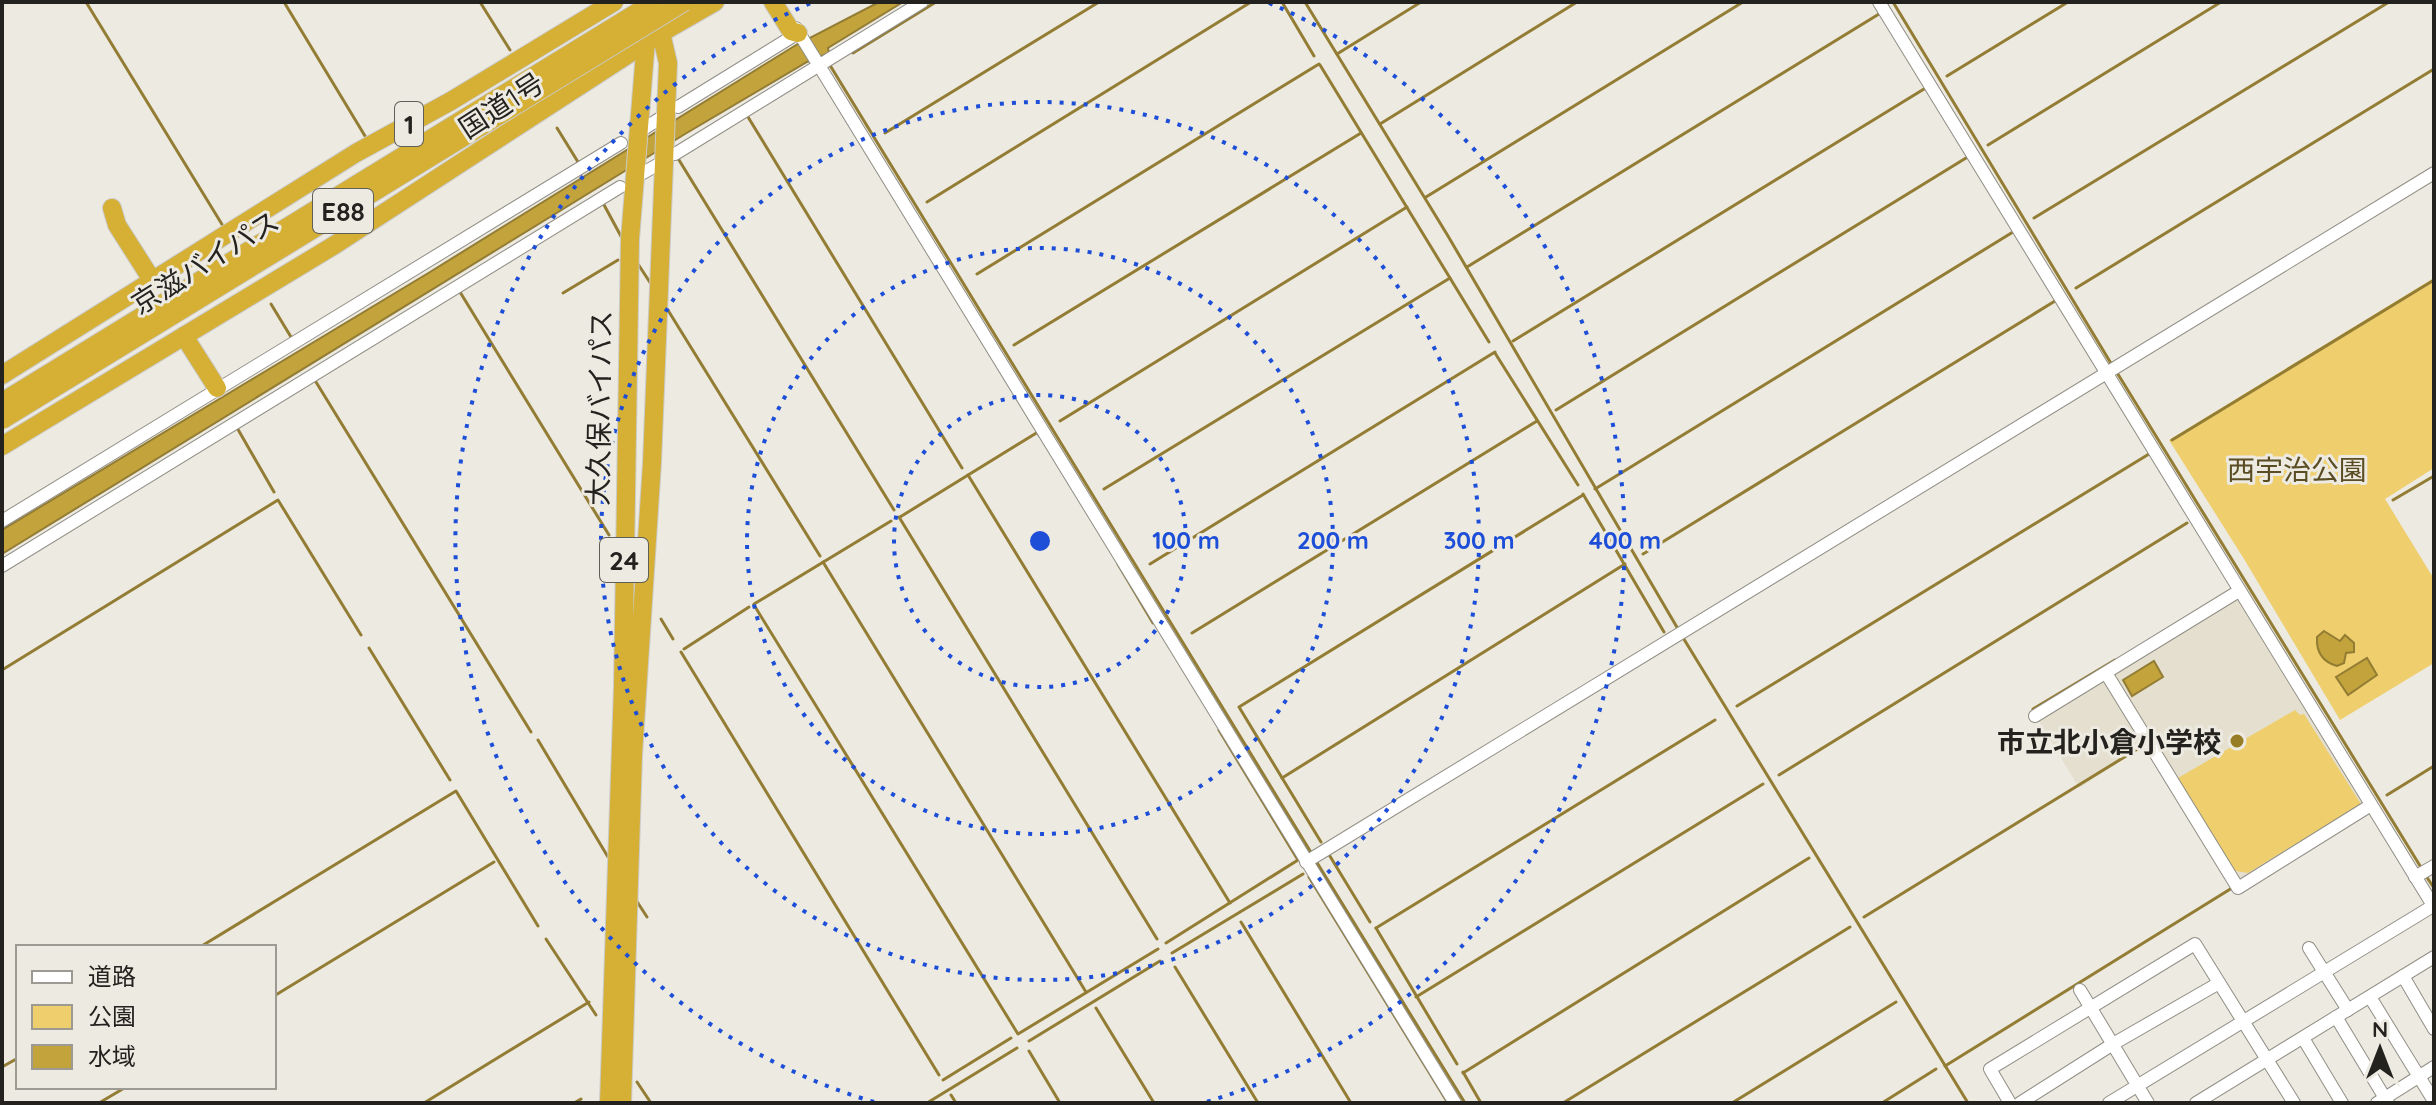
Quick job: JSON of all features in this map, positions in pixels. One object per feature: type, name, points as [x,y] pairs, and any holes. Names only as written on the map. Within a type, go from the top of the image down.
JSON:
[{"type":"highway","name":"国道1号","points":[[2,375],[151,274],[228,235],[356,153],[451,101],[614,2]]},
{"type":"highway","points":[[451,101],[495,81],[626,2]]},
{"type":"highway","name":"京滋バイパス","points":[[2,420],[684,2]]},
{"type":"highway","name":"国道1号","points":[[2,446],[190,340],[661,33],[715,2]]},
{"type":"highway","points":[[668,63],[672,46],[683,31],[727,2]]},
{"type":"highway","points":[[773,2],[791,31],[800,35]]},
{"type":"highway","name":"京滋バイパス","points":[[2,402],[648,4]]},
{"type":"highway","name":"大久保バイパス","points":[[623,879],[652,463],[668,115],[668,63],[661,33],[648,4]]},
{"type":"highway","name":"大久保バイパス","points":[[622,1103],[618,1036],[623,879],[630,247],[634,138],[648,4]]},
{"type":"highway","points":[[607,69],[630,80],[634,138]]},
{"type":"highway","points":[[112,208],[117,225],[151,274]]},
{"type":"highway","points":[[190,340],[219,387]]},
{"type":"highway","name":"大久保バイパス","points":[[609,1103],[618,1036]]},
{"type":"street","points":[[780,2],[1358,933],[1446,1078],[1455,1103]]},
{"type":"street","points":[[2,566],[817,63],[922,2]]},
{"type":"street","points":[[1879,2],[2163,451],[2239,591],[2333,729],[2371,805],[2424,872],[2434,906],[2109,1103]]},
{"type":"street","points":[[2,521],[800,35]]},
{"type":"street","points":[[1311,859],[2434,173]]},
{"type":"street","points":[[2035,716],[2239,591]]},
{"type":"street","points":[[2106,673],[2238,888],[2371,805]]},
{"type":"street","points":[[2010,1103],[1990,1069],[2195,944],[2294,1103]]},
{"type":"street","points":[[2309,948],[2348,1010]]},
{"type":"street","points":[[2196,1103],[2434,957]]},
{"type":"street","points":[[2403,976],[2434,1029]]},
{"type":"street","points":[[2020,1103],[2113,1044],[2219,983]]},
{"type":"street","points":[[2080,990],[2148,1103]]},
{"type":"street","points":[[2370,997],[2434,1101]]},
{"type":"street","points":[[2336,1017],[2383,1101],[2434,1067]]},
{"type":"street","points":[[2303,1038],[2342,1103]]},
{"type":"shaded area","name":"市立北小倉小学校","points":[[2238,599],[2364,806],[2240,882],[2111,676]]},
{"type":"shaded area","points":[[2105,679],[2147,744],[2079,788],[2039,721]]},
{"type":"green space","name":"西宇治公園","points":[[2434,278],[2434,468],[2385,499],[2434,579],[2434,663],[2340,720],[2169,440]]},
{"type":"green space","points":[[2295,710],[2300,715],[2304,714],[2361,804],[2248,873],[2230,870],[2178,778]]},
{"type":"water","points":[[879,2],[903,2],[828,48],[829,53],[807,62],[685,134],[2,554],[2,530],[430,272],[796,45]]},
{"type":"water","points":[[2324,631],[2340,641],[2345,635],[2354,643],[2354,652],[2346,653],[2344,663],[2337,666],[2321,656],[2317,637]]},
{"type":"water","points":[[2367,658],[2377,675],[2348,695],[2336,677]]},
{"type":"water","points":[[2154,661],[2163,677],[2132,696],[2123,680]]},
{"type":"waterway","points":[[86,2],[223,226]]},
{"type":"waterway","points":[[284,2],[365,136]]},
{"type":"waterway","points":[[480,2],[510,50]]},
{"type":"waterway","points":[[853,53],[936,2]]},
{"type":"waterway","points":[[885,133],[1099,2]]},
{"type":"waterway","points":[[927,202],[1251,2]]},
{"type":"waterway","points":[[1282,2],[1314,56]]},
{"type":"waterway","points":[[1305,2],[1448,236],[1678,629]]},
{"type":"waterway","points":[[1337,54],[1421,2]]},
{"type":"waterway","points":[[1380,124],[1577,2]]},
{"type":"waterway","points":[[1426,197],[1743,2]]},
{"type":"waterway","points":[[1893,2],[2112,365]]},
{"type":"waterway","points":[[1947,76],[2068,2]]},
{"type":"waterway","points":[[1988,145],[2221,2]]},
{"type":"waterway","points":[[2034,218],[2389,2]]},
{"type":"waterway","points":[[1467,267],[1879,14]]},
{"type":"waterway","points":[[828,62],[1312,854]]},
{"type":"waterway","points":[[977,274],[1319,64]]},
{"type":"waterway","points":[[1320,65],[1489,342]]},
{"type":"waterway","points":[[2076,288],[2434,69]]},
{"type":"waterway","points":[[1513,341],[1924,89]]},
{"type":"waterway","points":[[748,117],[962,468]]},
{"type":"waterway","points":[[557,128],[578,162]]},
{"type":"waterway","points":[[1014,345],[1361,133]]},
{"type":"waterway","points":[[1556,410],[1966,158]]},
{"type":"waterway","points":[[679,160],[894,510]]},
{"type":"waterway","points":[[603,203],[623,240]]},
{"type":"waterway","points":[[1060,421],[1407,207]]},
{"type":"waterway","points":[[1595,489],[2013,232]]},
{"type":"waterway","points":[[563,293],[618,260]]},
{"type":"waterway","points":[[638,264],[651,284]]},
{"type":"waterway","points":[[1104,489],[1450,278]]},
{"type":"waterway","points":[[2172,440],[2434,280]]},
{"type":"waterway","points":[[460,292],[609,535]]},
{"type":"waterway","points":[[1643,554],[2055,301]]},
{"type":"waterway","points":[[271,304],[291,337]]},
{"type":"waterway","points":[[666,307],[820,556]]},
{"type":"waterway","points":[[1150,564],[1495,352]]},
{"type":"waterway","points":[[1495,353],[1578,485]]},
{"type":"waterway","points":[[2116,371],[2422,869]]},
{"type":"waterway","points":[[316,382],[531,732]]},
{"type":"waterway","points":[[1192,633],[1537,421]]},
{"type":"waterway","points":[[236,426],[274,492]]},
{"type":"waterway","points":[[900,517],[1038,432],[1039,435]]},
{"type":"waterway","points":[[1737,706],[2149,454]]},
{"type":"waterway","points":[[968,475],[1230,903]]},
{"type":"waterway","points":[[2393,500],[2434,476]]},
{"type":"waterway","points":[[1583,494],[1664,632]]},
{"type":"waterway","points":[[1321,842],[1239,707],[1583,495]]},
{"type":"waterway","points":[[2,670],[278,500],[361,635]]},
{"type":"waterway","points":[[899,517],[1157,939]]},
{"type":"waterway","points":[[754,604],[891,521]]},
{"type":"waterway","points":[[1779,775],[2187,523]]},
{"type":"waterway","points":[[823,562],[1086,992]]},
{"type":"waterway","points":[[1118,564],[1153,623]]},
{"type":"waterway","points":[[1282,778],[1625,564]]},
{"type":"waterway","points":[[754,605],[1018,1034],[1158,949]]},
{"type":"waterway","points":[[684,649],[749,607]]},
{"type":"waterway","points":[[661,619],[673,639]]},
{"type":"waterway","points":[[1682,636],[1968,1103]]},
{"type":"waterway","points":[[369,648],[450,780]]},
{"type":"waterway","points":[[681,652],[939,1075]]},
{"type":"waterway","points":[[2033,709],[2115,660]]},
{"type":"waterway","points":[[1376,928],[1715,720]]},
{"type":"waterway","points":[[1166,943],[1298,860],[1219,730]]},
{"type":"waterway","points":[[538,740],[608,857]]},
{"type":"waterway","points":[[1864,917],[2144,745]]},
{"type":"waterway","points":[[2387,795],[2434,766]]},
{"type":"waterway","points":[[1416,997],[1763,784]]},
{"type":"waterway","points":[[203,945],[456,791],[538,926]]},
{"type":"waterway","points":[[1328,853],[1370,922]]},
{"type":"waterway","points":[[1463,1073],[1809,858]]},
{"type":"waterway","points":[[1316,861],[1465,1103]]},
{"type":"waterway","points":[[276,995],[494,862]]},
{"type":"waterway","points":[[1172,953],[1303,874]]},
{"type":"waterway","points":[[2426,876],[2434,888]]},
{"type":"waterway","points":[[1309,877],[1448,1103]]},
{"type":"waterway","points":[[1945,1066],[2231,886]]},
{"type":"waterway","points":[[636,900],[647,917]]},
{"type":"waterway","points":[[1241,922],[1351,1103]]},
{"type":"waterway","points":[[1563,1103],[1850,927]]},
{"type":"waterway","points":[[1376,928],[1457,1064]]},
{"type":"waterway","points":[[546,939],[596,1015]]},
{"type":"waterway","points":[[1029,1041],[1160,961]]},
{"type":"waterway","points":[[1175,967],[1258,1103]]},
{"type":"waterway","points":[[424,1103],[589,1002]]},
{"type":"waterway","points":[[1732,1103],[1896,1002]]},
{"type":"waterway","points":[[1096,1008],[1154,1103]]},
{"type":"waterway","points":[[943,1080],[1011,1038]]},
{"type":"waterway","points":[[927,1103],[1017,1048]]},
{"type":"waterway","points":[[1029,1051],[1060,1103]]},
{"type":"waterway","points":[[2,1067],[16,1059]]},
{"type":"waterway","points":[[1882,1103],[1936,1069]]},
{"type":"waterway","points":[[1463,1072],[1481,1103]]},
{"type":"waterway","points":[[637,1082],[651,1103]]},
{"type":"waterway","points":[[99,1103],[123,1089]]},
{"type":"waterway","points":[[951,1095],[956,1103]]},
{"type":"waterway","points":[[574,1103],[581,1099]]},
{"type":"place","name":"市立北小倉小学校","points":[[2237,741]]}]
